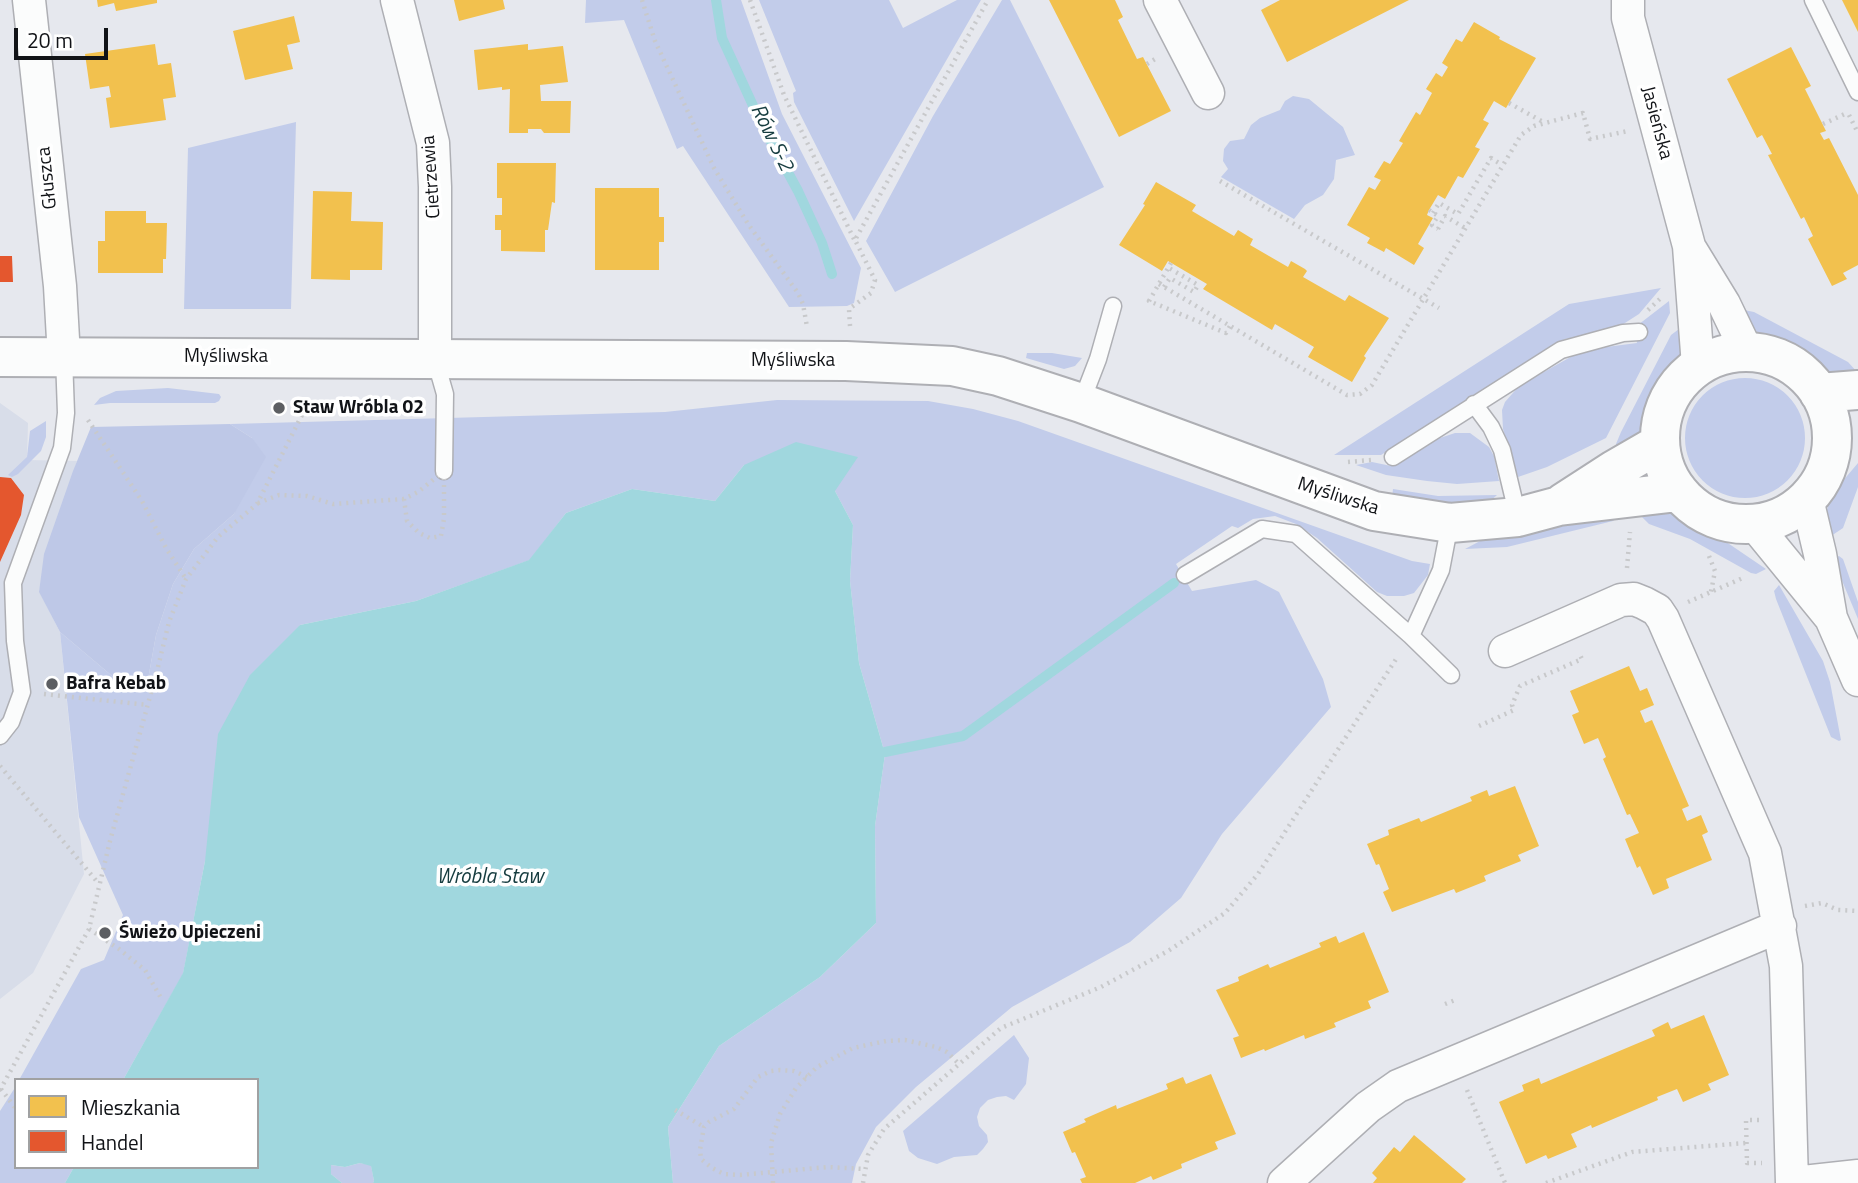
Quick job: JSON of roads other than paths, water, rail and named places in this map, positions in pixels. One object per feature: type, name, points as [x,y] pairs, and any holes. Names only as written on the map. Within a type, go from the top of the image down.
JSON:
[{"type":"street","name":"Głuszca","points":[[29,0],[60,286],[64,357]]},
{"type":"street","name":"Cietrzewia","points":[[397,0],[433,143],[435,358]]},
{"type":"street","points":[[1160,0],[1208,93]]},
{"type":"street","name":"Jasieńska","points":[[1628,0],[1628,18],[1689,246],[1698,366]]},
{"type":"street","name":"Jasieńska","points":[[1689,246],[1724,304],[1747,352]]},
{"type":"street","points":[[1747,352],[1769,355],[1806,376],[1819,393],[1829,419],[1845,440],[1807,499],[1782,516],[1754,524],[1725,522],[1699,511],[1678,492],[1665,469],[1659,444],[1661,421],[1668,400],[1681,381],[1698,366],[1722,356],[1747,352]]},
{"type":"street","name":"Myśliwska","points":[[0,357],[846,361],[952,366],[999,376],[1081,403],[1374,511],[1450,523],[1518,517],[1559,506],[1678,492]]},
{"type":"street","points":[[1819,393],[1858,390]]},
{"type":"street","name":"Myśliwska","points":[[1559,506],[1659,444]]},
{"type":"street","points":[[1807,499],[1831,618],[1858,681]]},
{"type":"street","points":[[1754,524],[1831,618]]},
{"type":"street","points":[[1505,651],[1621,600],[1634,599],[1657,610],[1765,853],[1780,926],[1788,997],[1786,1176],[1858,1176]]},
{"type":"street","points":[[1284,1183],[1385,1093],[1398,1086],[1780,926]]},
{"type":"lane","points":[[1812,0],[1858,92]]},
{"type":"lane","points":[[1081,403],[1098,359],[1112,306]]},
{"type":"lane","points":[[1392,457],[1561,350],[1611,336],[1639,332]]},
{"type":"lane","points":[[0,736],[11,722],[22,692],[15,641],[13,583],[62,448],[66,414],[64,357]]},
{"type":"lane","points":[[435,358],[445,394],[444,471]]},
{"type":"lane","points":[[1474,404],[1502,450],[1518,517]]},
{"type":"lane","points":[[1411,636],[1441,570],[1450,523]]},
{"type":"lane","points":[[1185,575],[1262,529],[1296,534],[1451,675]]},
{"type":"water","name":"Wróbla Staw","points":[[796,442],[858,457],[835,491],[853,525],[850,581],[859,663],[885,754],[875,826],[876,923],[820,977],[719,1046],[668,1127],[673,1183],[373,1183],[371,1166],[360,1163],[345,1167],[331,1165],[331,1174],[342,1183],[65,1183],[73,1169],[259,1169],[259,1078],[124,1078],[183,973],[205,861],[218,734],[250,675],[300,625],[416,601],[529,560],[566,513],[632,489],[715,501],[744,465]]},
{"type":"waterway","name":"Rów S-2","points":[[716,0],[722,38],[761,123],[798,191],[822,243],[832,274]]},
{"type":"waterway","points":[[885,752],[963,736],[1174,583]]},
{"type":"place","name":"Staw Wróbla 02","points":[[279,408]]},
{"type":"place","name":"Bafra Kebab","points":[[52,684]]},
{"type":"place","name":"Świeżo Upieczeni","points":[[105,933]]}]
